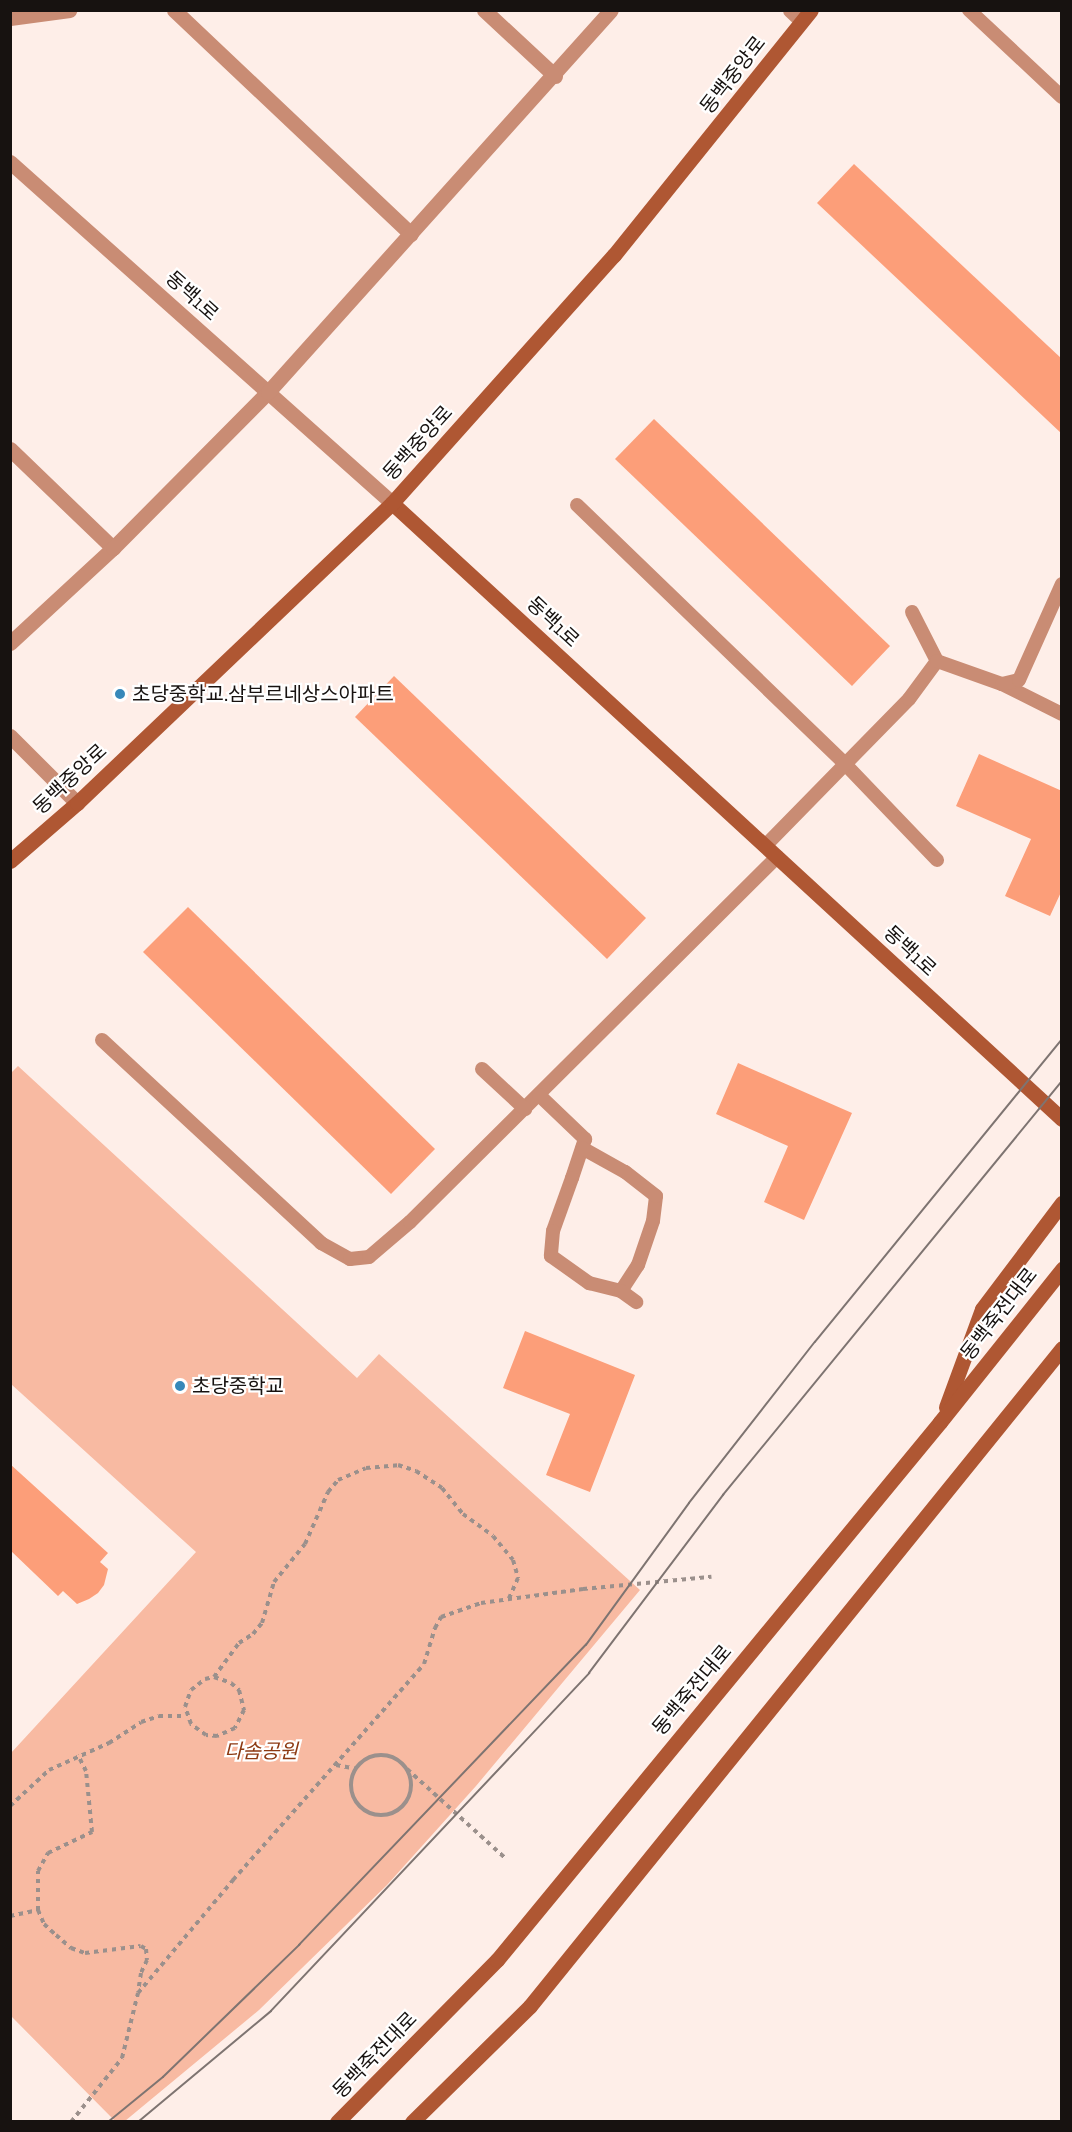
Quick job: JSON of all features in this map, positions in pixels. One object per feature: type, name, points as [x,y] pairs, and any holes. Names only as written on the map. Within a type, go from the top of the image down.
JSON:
[{"type":"main road","name":"동백중앙로","points":[[10,861],[76,803],[392,503],[614,255],[806,16]]},
{"type":"main road","name":"동백1로","points":[[392,503],[1062,1119]]},
{"type":"main road","points":[[940,1422],[982,1309],[1062,1203]]},
{"type":"main road","name":"동백죽전대로","points":[[337,2121],[497,1960],[940,1422],[1062,1269]]},
{"type":"main road","points":[[412,2121],[530,2006],[1062,1348]]},
{"type":"street","points":[[10,18],[69,10]]},
{"type":"street","points":[[174,10],[411,234]]},
{"type":"street","points":[[484,10],[555,76]]},
{"type":"street","points":[[10,643],[113,548],[268,392],[555,76],[611,10]]},
{"type":"street","points":[[790,10],[806,16]]},
{"type":"street","name":"동백1로","points":[[10,162],[392,503]]},
{"type":"street","points":[[10,449],[113,548]]},
{"type":"street","points":[[10,736],[76,803]]},
{"type":"lane","points":[[969,10],[1062,97]]},
{"type":"lane","points":[[577,505],[845,764],[937,860]]},
{"type":"lane","points":[[1002,684],[1019,680],[1062,584]]},
{"type":"lane","points":[[912,612],[937,661],[1002,684],[1062,714]]},
{"type":"lane","points":[[765,846],[909,699],[937,661]]},
{"type":"lane","points":[[102,1040],[321,1243],[350,1259],[369,1257],[410,1222],[777,857]]},
{"type":"lane","points":[[483,1069],[525,1109]]},
{"type":"lane","points":[[539,1095],[585,1138],[553,1232],[551,1257],[589,1282],[621,1291],[636,1302]]},
{"type":"lane","points":[[582,1148],[625,1172],[656,1196],[653,1221],[638,1265],[621,1291]]},
{"type":"path","points":[[214,1677],[239,1643],[253,1634],[262,1623],[274,1582],[305,1544],[328,1492],[338,1480],[366,1468],[384,1464],[398,1466],[416,1471],[442,1488],[462,1514],[493,1536],[513,1560],[518,1578],[509,1599]]},
{"type":"path","points":[[138,1994],[233,1880],[424,1664],[435,1628],[441,1617],[458,1609],[509,1599],[711,1577]]},
{"type":"path","points":[[214,1677],[231,1683],[243,1700],[241,1720],[227,1734],[217,1736],[198,1731],[186,1716],[186,1698],[191,1690],[205,1679],[214,1677]]},
{"type":"path","points":[[10,1806],[37,1778],[78,1755],[109,1743],[141,1722],[159,1716],[186,1716]]},
{"type":"path","points":[[71,2121],[122,2058],[141,1973],[147,1960],[146,1949],[141,1946],[85,1953],[71,1948],[44,1924],[38,1910],[38,1871],[48,1853],[92,1832],[86,1771],[78,1755]]},
{"type":"path","points":[[401,1763],[410,1778],[411,1788],[403,1805],[387,1814],[368,1812],[354,1798],[352,1778],[356,1768],[372,1756],[392,1757],[401,1763],[504,1857]]},
{"type":"path","points":[[336,1765],[356,1768]]},
{"type":"path","points":[[10,1916],[38,1910]]},
{"type":"green space","name":"다솜공원","points":[[18,1066],[357,1378],[379,1354],[640,1590],[476,1786],[387,1885],[259,2010],[125,2121],[115,2121],[11,2016],[11,1753],[196,1552],[11,1384],[10,1074]]},
{"type":"building","points":[[854,164],[1062,359],[1062,434],[817,203]]},
{"type":"building","points":[[654,419],[890,646],[852,686],[615,459]]},
{"type":"building","points":[[394,676],[646,918],[607,959],[355,717]]},
{"type":"building","points":[[979,754],[1062,791],[1062,890],[1050,916],[1005,896],[1031,839],[956,806]]},
{"type":"building","points":[[188,907],[435,1149],[391,1194],[143,952]]},
{"type":"building","points":[[738,1063],[852,1113],[804,1220],[764,1202],[788,1146],[716,1114]]},
{"type":"building","points":[[525,1331],[635,1375],[590,1492],[546,1475],[570,1414],[503,1388]]},
{"type":"building","points":[[10,1464],[108,1553],[100,1562],[108,1569],[104,1585],[89,1599],[77,1604],[63,1591],[58,1596],[10,1550]]},
{"type":"tram line","points":[[108,2122],[163,2077],[299,1945],[586,1645],[689,1503],[815,1342],[1062,1039]]},
{"type":"tram line","points":[[138,2122],[271,2011],[589,1673],[723,1495],[1062,1081]]},
{"type":"place","name":"초당중학교.삼부르네상스아파트","points":[[120,694]]},
{"type":"place","name":"초당중학교","points":[[180,1386]]}]
